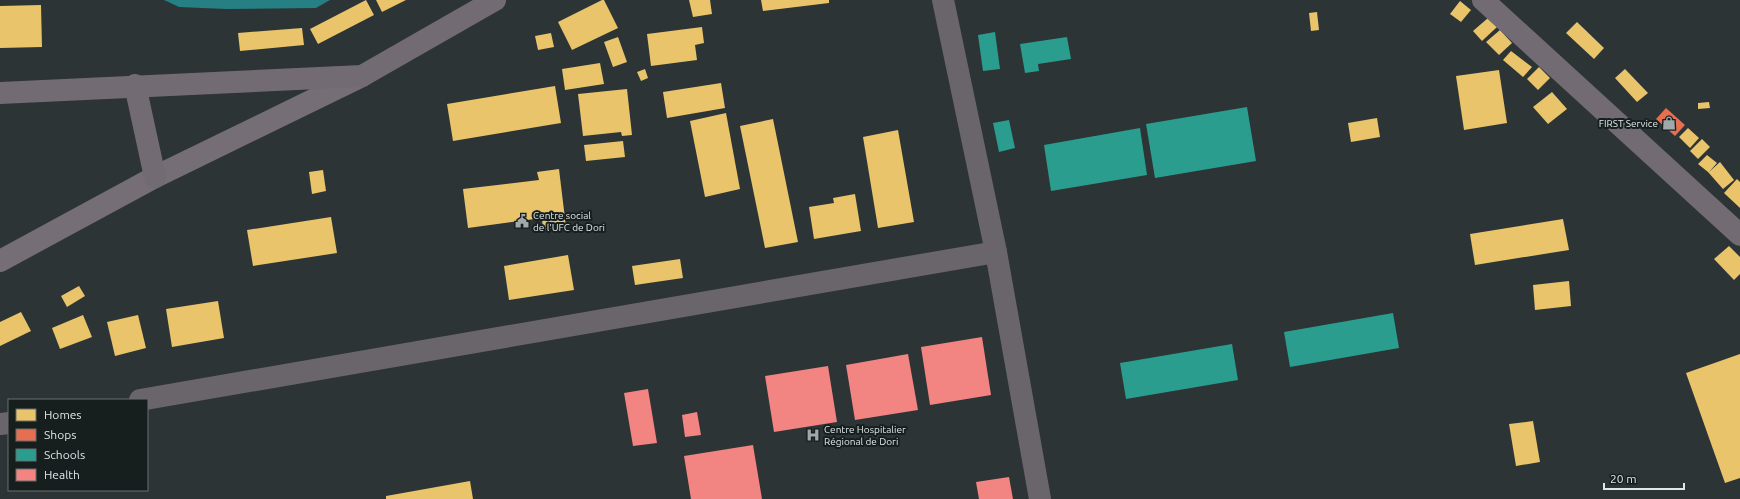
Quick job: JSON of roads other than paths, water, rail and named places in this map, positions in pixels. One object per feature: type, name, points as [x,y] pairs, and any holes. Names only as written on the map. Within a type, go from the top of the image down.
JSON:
[{"type":"main road","points":[[0,261],[155,177],[362,76],[495,0]]},
{"type":"main road","points":[[1483,0],[1740,235]]},
{"type":"main road","points":[[0,93],[135,85],[362,76]]},
{"type":"main road","points":[[135,85],[155,177]]},
{"type":"street","points":[[943,0],[996,252],[1040,499]]},
{"type":"street","points":[[146,399],[996,252]]},
{"type":"water","points":[[164,0],[330,0],[316,8],[226,9],[179,7]]},
{"type":"place","name":"FIRST Service","points":[[1669,123]]},
{"type":"place","name":"Centre social de l'UFC de Dori","points":[[522,221]]},
{"type":"place","name":"Centre Hospitalier Régional de Dori","points":[[813,435]]}]
